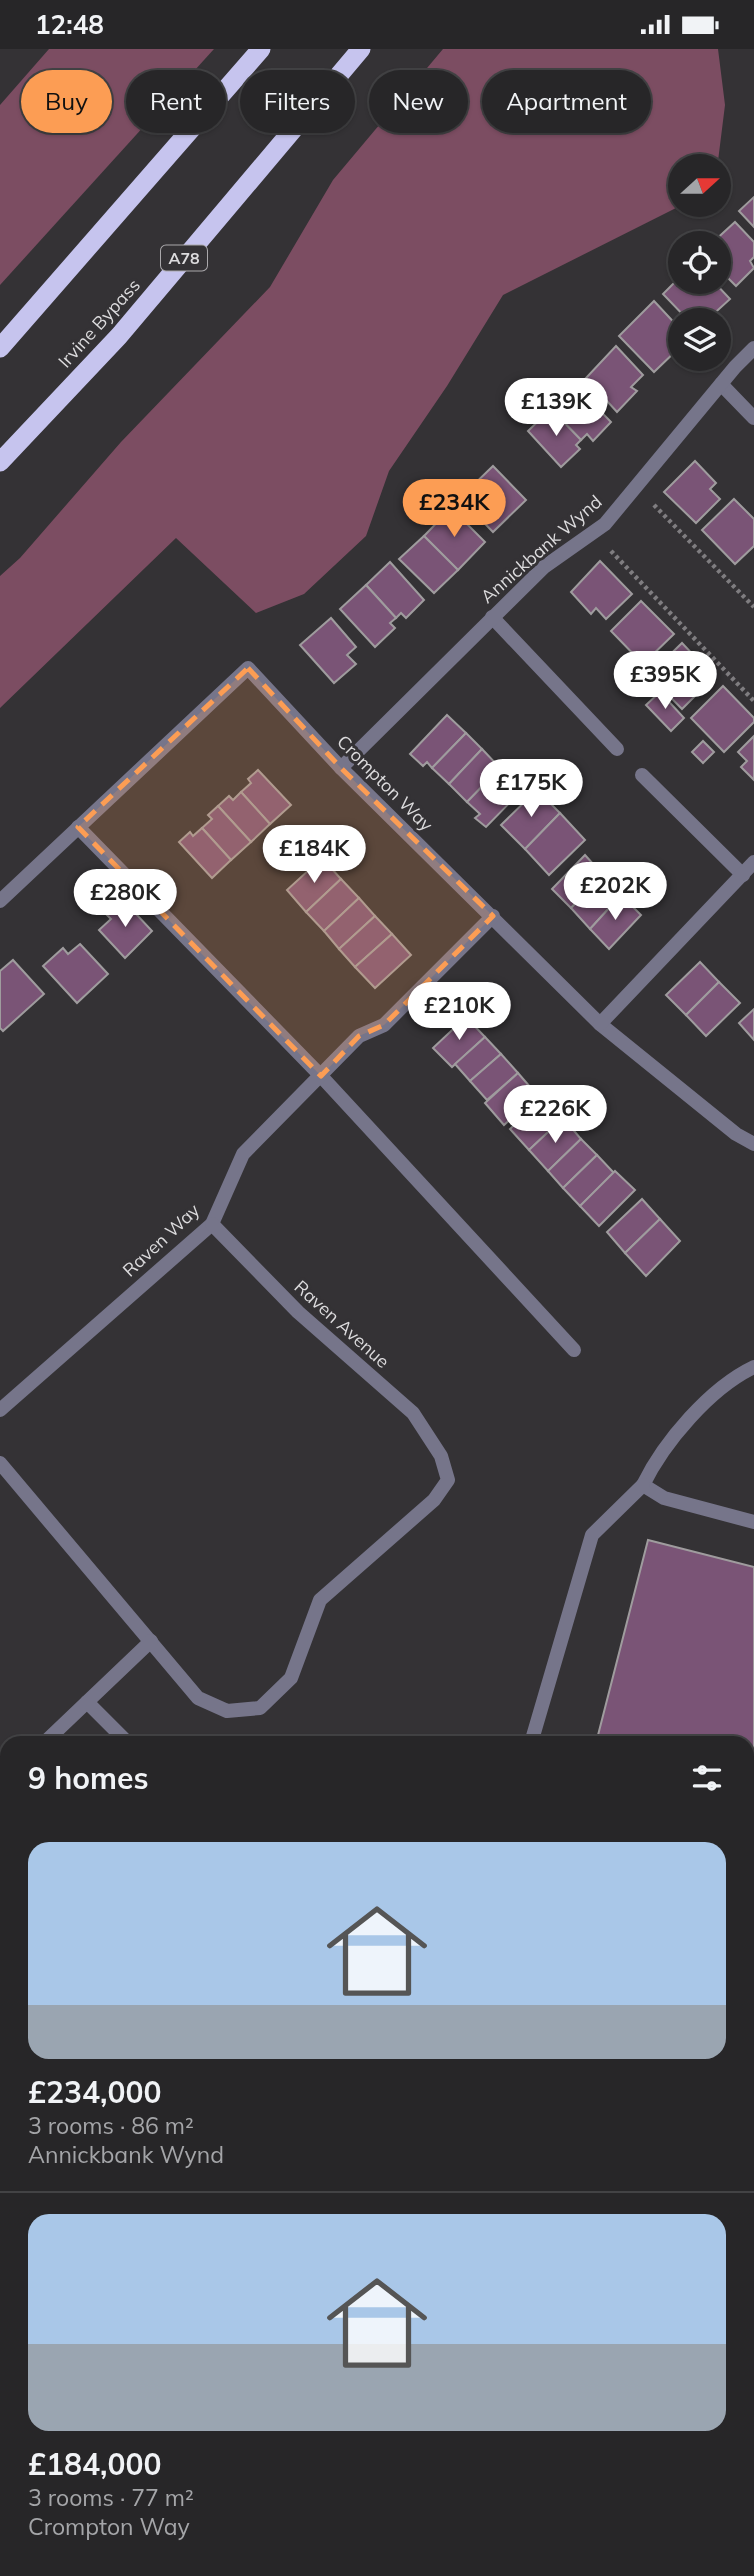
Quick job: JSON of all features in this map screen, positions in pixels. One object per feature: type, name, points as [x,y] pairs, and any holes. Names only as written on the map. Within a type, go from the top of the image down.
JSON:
[{"type":"highway","points":[[0,348],[261,49]]},
{"type":"highway","name":"Irvine Bypass","points":[[0,461],[119,336],[361,49]]},
{"type":"street","name":"Annickbank Wynd","points":[[341,768],[544,567],[605,524],[754,348]]},
{"type":"street","points":[[721,384],[754,418]]},
{"type":"street","points":[[492,617],[617,750]]},
{"type":"street","name":"Crompton Way","points":[[0,901],[248,668],[341,768],[600,1024],[736,1134],[754,1144]]},
{"type":"street","points":[[642,775],[743,875]]},
{"type":"street","points":[[78,827],[321,1076],[573,1350]]},
{"type":"street","points":[[600,1024],[754,862]]},
{"type":"street","name":"Raven Way","points":[[0,1410],[212,1224],[243,1154],[359,1036],[384,1024],[493,916]]},
{"type":"street","name":"Raven Avenue","points":[[151,1641],[198,1698],[227,1711],[260,1708],[291,1678],[320,1600],[434,1500],[448,1480],[441,1456],[413,1413],[298,1312],[212,1224]]},
{"type":"street","points":[[533,1736],[592,1535],[643,1485],[656,1459],[703,1405],[737,1375],[754,1367]]},
{"type":"street","points":[[0,1463],[151,1641],[51,1736]]},
{"type":"street","points":[[643,1485],[664,1498],[754,1523]]},
{"type":"street","points":[[87,1702],[121,1736]]},
{"type":"path","points":[[637,487],[754,607]]},
{"type":"path","points":[[593,533],[754,701]]},
{"type":"highlighted area","points":[[248,668],[341,768],[493,916],[384,1025],[359,1036],[321,1076],[78,827]]},
{"type":"shaded area","points":[[49,49],[214,49],[195,70],[126,70],[126,133],[138,133],[0,285],[0,105],[21,81],[21,133],[112,133],[112,70],[31,70]]},
{"type":"shaded area","points":[[443,49],[718,49],[725,105],[719,154],[668,154],[668,212],[503,295],[447,386],[389,471],[366,536],[304,594],[256,613],[176,538],[0,708],[0,576],[20,558],[121,442],[270,287],[333,180],[372,133],[468,133],[468,70],[425,70]]},
{"type":"building","points":[[754,197],[754,227],[739,211]]},
{"type":"building","points":[[735,222],[754,242],[754,257],[750,261],[754,268],[736,286],[731,281],[731,231],[725,231]]},
{"type":"building","points":[[668,289],[668,294],[725,294],[730,299],[720,308],[676,308],[663,294]]},
{"type":"building","points":[[654,301],[668,316],[668,359],[654,372],[619,336]]},
{"type":"building","points":[[616,346],[643,375],[631,387],[637,391],[617,412],[586,378]]},
{"type":"building","points":[[575,385],[611,422],[593,441],[587,434],[581,440],[551,409]]},
{"type":"building","points":[[551,409],[581,440],[576,445],[580,449],[561,467],[528,431]]},
{"type":"building","points":[[695,461],[716,483],[710,489],[720,499],[696,523],[664,492]]},
{"type":"building","points":[[493,466],[526,500],[493,532],[460,498]]},
{"type":"building","points":[[734,499],[754,519],[754,546],[735,564],[702,530]]},
{"type":"building","points":[[451,508],[485,542],[458,570],[424,536]]},
{"type":"building","points":[[424,536],[458,570],[434,593],[399,559]]},
{"type":"building","points":[[600,561],[632,594],[606,619],[596,608],[591,614],[571,592]]},
{"type":"building","points":[[390,562],[424,600],[406,618],[401,613],[396,618],[366,585]]},
{"type":"building","points":[[366,585],[396,618],[390,623],[395,628],[375,647],[340,609]]},
{"type":"building","points":[[641,601],[674,634],[643,664],[611,631]]},
{"type":"building","points":[[331,618],[356,647],[347,655],[356,664],[334,683],[300,645]]},
{"type":"building","points":[[682,643],[714,677],[682,709],[649,675]]},
{"type":"building","points":[[723,686],[754,718],[754,722],[724,752],[691,718]]},
{"type":"building","points":[[660,692],[684,718],[671,731],[646,705]]},
{"type":"building","points":[[447,715],[466,733],[432,768],[427,762],[423,766],[410,754]]},
{"type":"building","points":[[466,733],[482,749],[449,784],[432,768]]},
{"type":"building","points":[[754,736],[754,780],[741,767],[747,761],[738,752]]},
{"type":"building","points":[[703,741],[714,752],[703,763],[692,752]]},
{"type":"building","points":[[482,749],[500,768],[467,802],[449,784]]},
{"type":"building","points":[[500,768],[522,790],[486,827],[475,818],[480,814],[467,802]]},
{"type":"building","points":[[258,770],[291,805],[270,824],[241,792],[251,783],[248,779]]},
{"type":"building","points":[[537,790],[560,813],[525,849],[501,825]]},
{"type":"building","points":[[241,792],[270,824],[251,842],[218,806],[229,796],[233,800]]},
{"type":"building","points":[[218,806],[251,842],[231,860],[202,828],[212,819],[208,815]]},
{"type":"building","points":[[560,813],[585,840],[549,875],[525,849]]},
{"type":"building","points":[[202,828],[231,860],[212,878],[179,842],[190,832],[193,836]]},
{"type":"building","points":[[585,855],[603,875],[571,908],[552,889]]},
{"type":"building","points":[[322,858],[341,879],[306,912],[287,890]]},
{"type":"building","points":[[603,875],[621,895],[590,929],[571,908]]},
{"type":"building","points":[[341,879],[359,898],[324,931],[306,912]]},
{"type":"building","points":[[621,895],[641,915],[609,949],[590,929]]},
{"type":"building","points":[[359,898],[375,916],[339,949],[324,931]]},
{"type":"building","points":[[122,899],[152,931],[125,958],[99,930],[111,919],[106,914]]},
{"type":"building","points":[[375,916],[392,934],[355,967],[339,949]]},
{"type":"building","points":[[392,934],[411,955],[375,988],[355,967]]},
{"type":"building","points":[[80,944],[108,974],[77,1003],[43,966],[63,948],[68,954]]},
{"type":"building","points":[[13,960],[44,994],[3,1031],[0,1028],[0,971]]},
{"type":"building","points":[[700,962],[719,982],[686,1015],[666,995]]},
{"type":"building","points":[[719,982],[740,1003],[706,1036],[686,1015]]},
{"type":"building","points":[[754,1009],[754,1040],[739,1023]]},
{"type":"building","points":[[466,1017],[485,1037],[452,1067],[433,1048]]},
{"type":"building","points":[[485,1037],[501,1054],[470,1081],[455,1064]]},
{"type":"building","points":[[501,1054],[518,1073],[487,1100],[470,1081]]},
{"type":"building","points":[[518,1073],[537,1095],[504,1125],[485,1103]]},
{"type":"building","points":[[546,1095],[565,1116],[529,1150],[510,1129]]},
{"type":"building","points":[[563,1118],[581,1139],[548,1171],[529,1150]]},
{"type":"building","points":[[581,1139],[597,1155],[563,1188],[548,1171]]},
{"type":"building","points":[[597,1155],[614,1173],[580,1206],[563,1188]]},
{"type":"building","points":[[615,1171],[635,1190],[599,1226],[580,1206]]},
{"type":"building","points":[[642,1199],[660,1219],[625,1253],[607,1232]]},
{"type":"building","points":[[660,1219],[680,1241],[646,1276],[625,1253]]},
{"type":"building","points":[[648,1540],[754,1567],[754,1736],[598,1736]]}]
